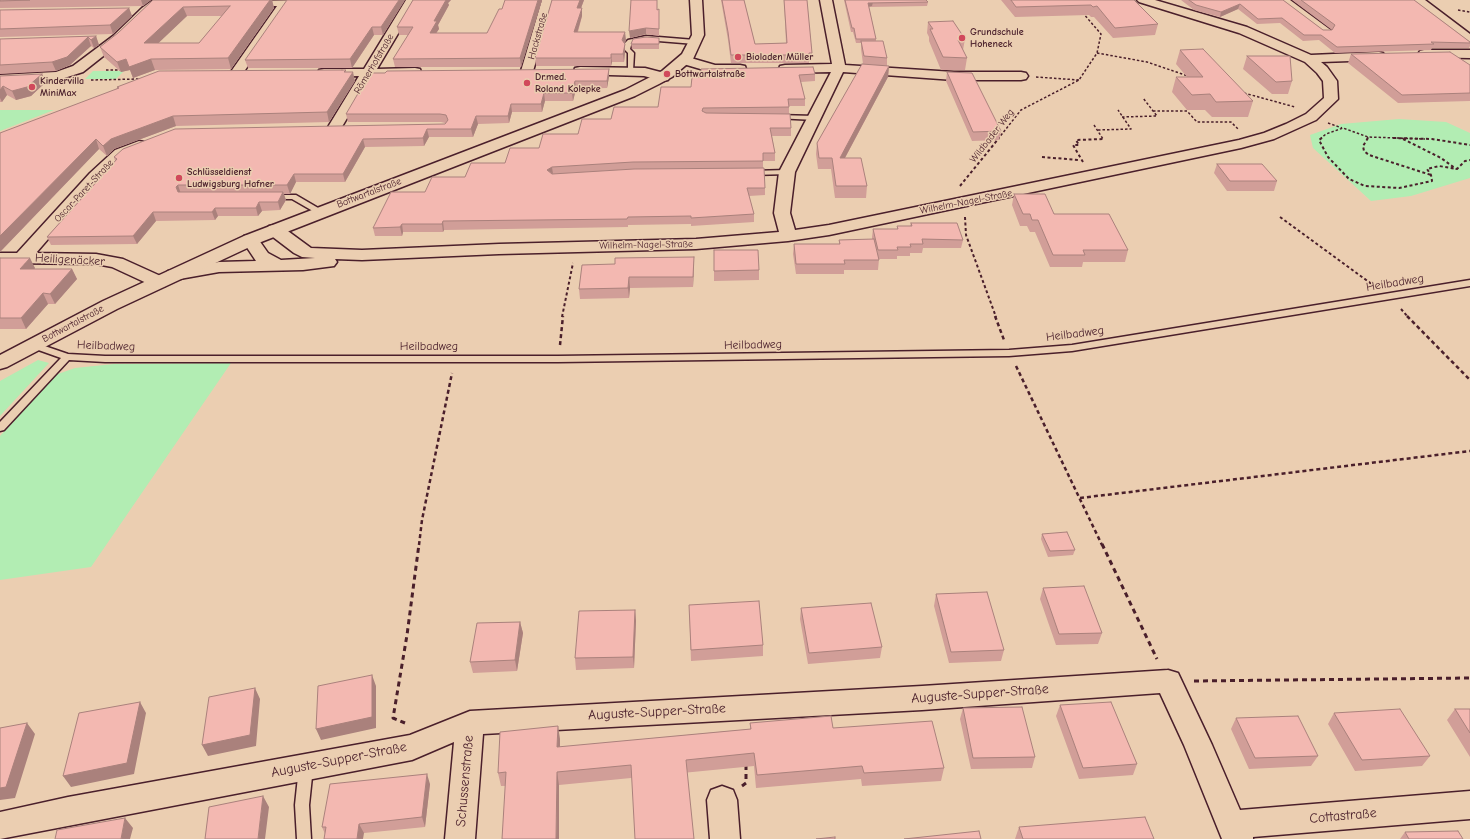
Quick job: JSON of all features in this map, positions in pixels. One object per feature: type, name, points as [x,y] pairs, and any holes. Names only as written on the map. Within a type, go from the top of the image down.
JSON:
[{"type":"main road","name":"Bottwartalstraße","points":[[0,363],[110,304],[250,240],[630,93],[663,77],[684,60],[698,35],[696,0]]},
{"type":"street","name":"Römerhofstraße","points":[[335,127],[412,0]]},
{"type":"street","name":"Hackstraße","points":[[527,71],[548,0]]},
{"type":"street","points":[[788,236],[782,213],[787,172],[839,68],[826,0]]},
{"type":"street","name":"Wilhelm-Nagel-Straße","points":[[275,230],[308,253],[362,256],[576,247],[696,244],[788,236],[828,230],[976,200],[1241,144],[1292,127],[1311,117],[1331,99],[1330,81],[1322,70],[1309,59],[1243,30],[1143,0]]},
{"type":"street","points":[[1283,0],[1326,31]]},
{"type":"street","points":[[1418,0],[1470,40]]},
{"type":"street","points":[[236,74],[286,1]]},
{"type":"street","points":[[231,3],[286,1],[324,2]]},
{"type":"street","points":[[130,11],[157,4]]},
{"type":"street","points":[[0,78],[81,75],[117,39],[157,4]]},
{"type":"street","points":[[94,39],[117,39]]},
{"type":"street","points":[[1413,55],[1470,54]]},
{"type":"street","points":[[1309,59],[1392,55]]},
{"type":"street","points":[[684,60],[714,69],[753,69]]},
{"type":"street","points":[[776,69],[839,68],[954,76],[1020,76]]},
{"type":"street","points":[[512,71],[543,71]]},
{"type":"street","points":[[566,71],[630,71],[645,72],[663,77]]},
{"type":"street","points":[[313,73],[424,72]]},
{"type":"street","points":[[220,74],[251,73]]},
{"type":"street","points":[[319,128],[350,127]]},
{"type":"street","name":"Oscar-Paret-Straße","points":[[23,257],[95,176],[120,153],[149,141]]},
{"type":"street","points":[[250,240],[262,257],[277,265]]},
{"type":"street","name":"Wilhelm-Nagel-Straße","points":[[166,278],[219,267],[326,262],[362,256]]},
{"type":"street","name":"Heiligenäcker","points":[[0,258],[23,257],[96,259],[117,263],[166,278]]},
{"type":"street","points":[[1168,681],[1198,745],[1234,832]]},
{"type":"street","name":"Auguste-Supper-Straße","points":[[10,829],[68,811],[412,747],[470,723],[922,698],[1168,681]]},
{"type":"street","name":"Schussenstraße","points":[[460,839],[470,723]]},
{"type":"street","points":[[722,800],[725,839]]},
{"type":"street","name":"Cottastraße","points":[[1234,832],[1470,805]]},
{"type":"lane","points":[[630,71],[632,53],[627,49],[630,41],[646,38],[694,42]]},
{"type":"lane","points":[[766,118],[815,118]]},
{"type":"lane","points":[[741,173],[787,172]]},
{"type":"lane","points":[[262,197],[293,197],[321,212]]},
{"type":"lane","name":"Heilbadweg","points":[[33,345],[67,357],[184,359],[558,360],[1009,354],[1072,348],[1470,283]]},
{"type":"lane","points":[[0,428],[67,357]]},
{"type":"lane","points":[[304,839],[302,805],[306,767]]},
{"type":"path","name":"Wildbader Weg","points":[[976,200],[960,187],[1022,110],[1079,80],[1098,52],[1101,34],[1081,11]]},
{"type":"path","points":[[1098,52],[1147,62],[1188,76]]},
{"type":"path","points":[[81,75],[125,70]]},
{"type":"path","points":[[81,75],[147,79]]},
{"type":"path","points":[[1020,76],[1079,80]]},
{"type":"path","points":[[1238,92],[1296,107]]},
{"type":"path","points":[[1122,117],[1157,116],[1143,98]]},
{"type":"path","points":[[1097,130],[1131,129],[1118,110]]},
{"type":"path","points":[[1153,111],[1187,111],[1197,122],[1231,122],[1240,131]]},
{"type":"path","points":[[1042,157],[1082,161],[1073,145],[1079,145],[1076,140],[1103,140],[1094,125]]},
{"type":"path","points":[[1457,169],[1439,166],[1427,169],[1431,175],[1432,181],[1399,188],[1365,186],[1349,178],[1328,157],[1319,140],[1326,134],[1343,128],[1368,137],[1432,139],[1470,145]]},
{"type":"path","points":[[1368,137],[1363,146],[1364,151],[1369,155],[1431,175]]},
{"type":"path","points":[[1402,139],[1441,158],[1457,169]]},
{"type":"path","points":[[1457,169],[1465,161],[1470,160]]},
{"type":"path","points":[[976,200],[984,205],[965,209],[966,234],[1009,354],[1168,681],[1470,678]]},
{"type":"path","points":[[558,360],[562,319],[576,247]]},
{"type":"path","points":[[408,725],[393,718],[407,635],[422,520],[455,359]]},
{"type":"path","points":[[1080,498],[1470,451]]},
{"type":"path","points":[[722,800],[746,783],[746,763]]},
{"type":"green space","points":[[93,71],[124,71],[116,79],[85,79]]},
{"type":"green space","points":[[0,110],[54,110],[0,131]]},
{"type":"green space","points":[[1399,119],[1446,122],[1470,133],[1470,178],[1411,196],[1371,201],[1313,148],[1310,135],[1341,124]]},
{"type":"green space","points":[[38,360],[49,363],[0,416],[0,381]]},
{"type":"green space","points":[[231,363],[91,567],[0,580],[0,436],[55,375],[75,368],[114,364]]},
{"type":"building","points":[[0,0],[30,0],[0,1]]},
{"type":"building","points":[[153,0],[270,0],[228,58],[151,59],[129,67],[126,59],[117,62],[100,47],[118,33]],"holes":[[[230,6],[199,43],[144,43],[183,7]]]},
{"type":"building","points":[[287,0],[399,0],[381,27],[372,27],[350,59],[245,60]]},
{"type":"building","points":[[413,0],[446,0],[434,21],[437,21],[430,33],[487,33],[499,9],[502,9],[505,0],[538,0],[520,58],[393,59],[413,27],[397,27]]},
{"type":"building","points":[[552,0],[580,0],[577,8],[582,8],[574,32],[625,32],[622,40],[625,44],[623,54],[611,54],[611,58],[535,58]]},
{"type":"building","points":[[631,0],[657,0],[657,10],[659,9],[659,29],[646,28],[629,31]]},
{"type":"building","points":[[722,0],[744,0],[755,44],[787,43],[784,0],[807,0],[812,53],[809,53],[809,55],[731,55]]},
{"type":"building","points":[[845,0],[926,0],[928,2],[868,3],[876,39],[856,39]]},
{"type":"building","points":[[1011,0],[1134,0],[1158,24],[1115,28],[1097,6],[1016,7]]},
{"type":"building","points":[[1189,0],[1283,0],[1323,30],[1332,30],[1335,25],[1301,0],[1414,0],[1470,43],[1431,42],[1434,44],[1337,47],[1321,35],[1304,35],[1282,18],[1258,19],[1240,4],[1221,12],[1196,5]]},
{"type":"building","points":[[129,8],[110,25],[0,29],[0,10]]},
{"type":"building","points":[[953,21],[965,39],[958,40],[967,58],[943,57],[930,29],[933,29],[928,22]]},
{"type":"building","points":[[96,36],[91,40],[88,37],[67,57],[52,62],[0,65],[0,39]]},
{"type":"building","points":[[646,37],[659,38],[659,44],[631,44],[633,39]]},
{"type":"building","points":[[861,41],[883,41],[887,58],[864,56]]},
{"type":"building","points":[[1203,49],[1253,101],[1216,102],[1210,94],[1192,95],[1176,77],[1203,77],[1180,50]]},
{"type":"building","points":[[1450,52],[1470,65],[1470,93],[1402,95],[1351,54]]},
{"type":"building","points":[[1247,56],[1290,56],[1292,81],[1276,82]]},
{"type":"building","points":[[862,64],[889,66],[840,158],[861,158],[867,186],[836,186],[832,158],[819,158],[817,143]]},
{"type":"building","points":[[813,67],[815,74],[799,75],[805,99],[788,99],[789,107],[703,108],[702,111],[706,113],[790,114],[791,128],[770,128],[775,153],[763,153],[763,161],[633,162],[552,167],[547,170],[552,174],[634,169],[764,168],[765,188],[747,188],[754,214],[691,218],[691,216],[628,217],[627,219],[443,221],[442,224],[402,224],[400,227],[373,228],[391,192],[425,192],[432,177],[465,177],[471,163],[505,163],[510,148],[539,148],[543,134],[578,134],[582,119],[611,119],[614,107],[658,107],[661,87],[691,87],[692,77],[702,77],[701,69]]},
{"type":"building","points":[[609,69],[607,81],[575,81],[572,93],[544,93],[541,104],[511,104],[508,116],[476,116],[471,129],[427,129],[423,138],[363,139],[343,174],[294,174],[287,185],[178,185],[176,187],[178,192],[283,192],[278,202],[259,202],[256,208],[215,208],[212,212],[153,212],[133,236],[47,237],[117,159],[114,157],[123,149],[175,129],[445,124],[448,120],[446,115],[440,114],[346,114],[370,73],[385,73],[387,71]]},
{"type":"building","points":[[346,70],[344,72],[353,72],[327,112],[173,116],[111,139],[103,146],[96,139],[0,236],[0,133],[119,88],[117,87],[159,71]]},
{"type":"building","points":[[947,72],[972,73],[1001,131],[973,132]]},
{"type":"building","points":[[42,74],[27,87],[12,91],[3,86],[0,90],[0,76]]},
{"type":"building","points":[[1217,164],[1262,164],[1277,181],[1230,181]]},
{"type":"building","points":[[1014,194],[1045,194],[1054,214],[1109,214],[1128,250],[1083,250],[1085,255],[1053,255],[1038,220],[1032,220],[1030,214],[1023,214]]},
{"type":"building","points":[[911,223],[957,223],[963,240],[922,239],[923,244],[910,244],[911,247],[897,247],[898,250],[878,250],[873,229],[898,229],[897,226],[912,226]]},
{"type":"building","points":[[874,239],[879,260],[844,260],[845,264],[796,264],[794,244],[840,244],[839,240]]},
{"type":"building","points":[[714,250],[758,250],[759,270],[714,271]]},
{"type":"building","points":[[694,257],[693,277],[629,277],[628,288],[579,289],[582,265],[615,264],[615,258]]},
{"type":"building","points":[[0,258],[30,258],[20,269],[72,269],[50,294],[43,293],[21,318],[0,318]]},
{"type":"building","points":[[1067,532],[1075,550],[1050,551],[1042,534]]},
{"type":"building","points":[[1084,586],[1102,633],[1059,634],[1043,588]]},
{"type":"building","points":[[987,592],[1004,650],[951,652],[936,594]]},
{"type":"building","points":[[759,601],[763,645],[691,650],[689,605]]},
{"type":"building","points":[[871,603],[882,647],[809,653],[801,608]]},
{"type":"building","points":[[635,610],[633,657],[575,658],[579,611]]},
{"type":"building","points":[[520,622],[515,660],[470,662],[477,623]]},
{"type":"building","points":[[372,675],[372,717],[316,729],[318,686]]},
{"type":"building","points":[[255,688],[250,735],[202,745],[209,697]]},
{"type":"building","points":[[140,702],[127,763],[63,776],[79,713]]},
{"type":"building","points":[[1111,702],[1137,764],[1083,768],[1060,705]]},
{"type":"building","points":[[1022,707],[1035,757],[973,758],[963,708]]},
{"type":"building","points":[[1400,709],[1430,756],[1362,760],[1334,713]]},
{"type":"building","points":[[1455,709],[1470,709],[1470,733]]},
{"type":"building","points":[[831,716],[833,728],[932,721],[944,768],[864,773],[862,766],[757,775],[754,753],[686,760],[694,839],[635,839],[631,765],[557,772],[556,839],[502,839],[506,772],[498,773],[500,732],[558,726],[557,747],[751,729],[750,723]]},
{"type":"building","points":[[1298,716],[1318,756],[1255,758],[1236,718]]},
{"type":"building","points":[[27,723],[6,787],[0,788],[0,728]]},
{"type":"building","points":[[427,774],[422,817],[359,824],[357,839],[324,839],[326,827],[322,827],[330,784]]},
{"type":"building","points":[[263,796],[258,839],[205,839],[209,807]]},
{"type":"building","points":[[1145,817],[1154,839],[1023,839],[1019,827]]},
{"type":"building","points":[[125,818],[121,839],[55,839],[57,830]]},
{"type":"building","points":[[979,831],[981,839],[904,839]]},
{"type":"building","points":[[1458,831],[1463,839],[1409,839],[1405,832]]},
{"type":"building","points":[[835,837],[835,839],[816,839]]},
{"type":"place","name":"Grundschule Hoheneck","points":[[962,38]]},
{"type":"place","name":"Bioladen Müller","points":[[738,57]]},
{"type":"place","name":"Bottwartalstraße","points":[[667,74]]},
{"type":"place","name":"Dr.med. Roland Kolepke","points":[[527,83]]},
{"type":"place","name":"Kindervilla MiniMax","points":[[32,87]]},
{"type":"place","name":"Schlüsseldienst Ludwigsburg Hafner","points":[[179,178]]}]
